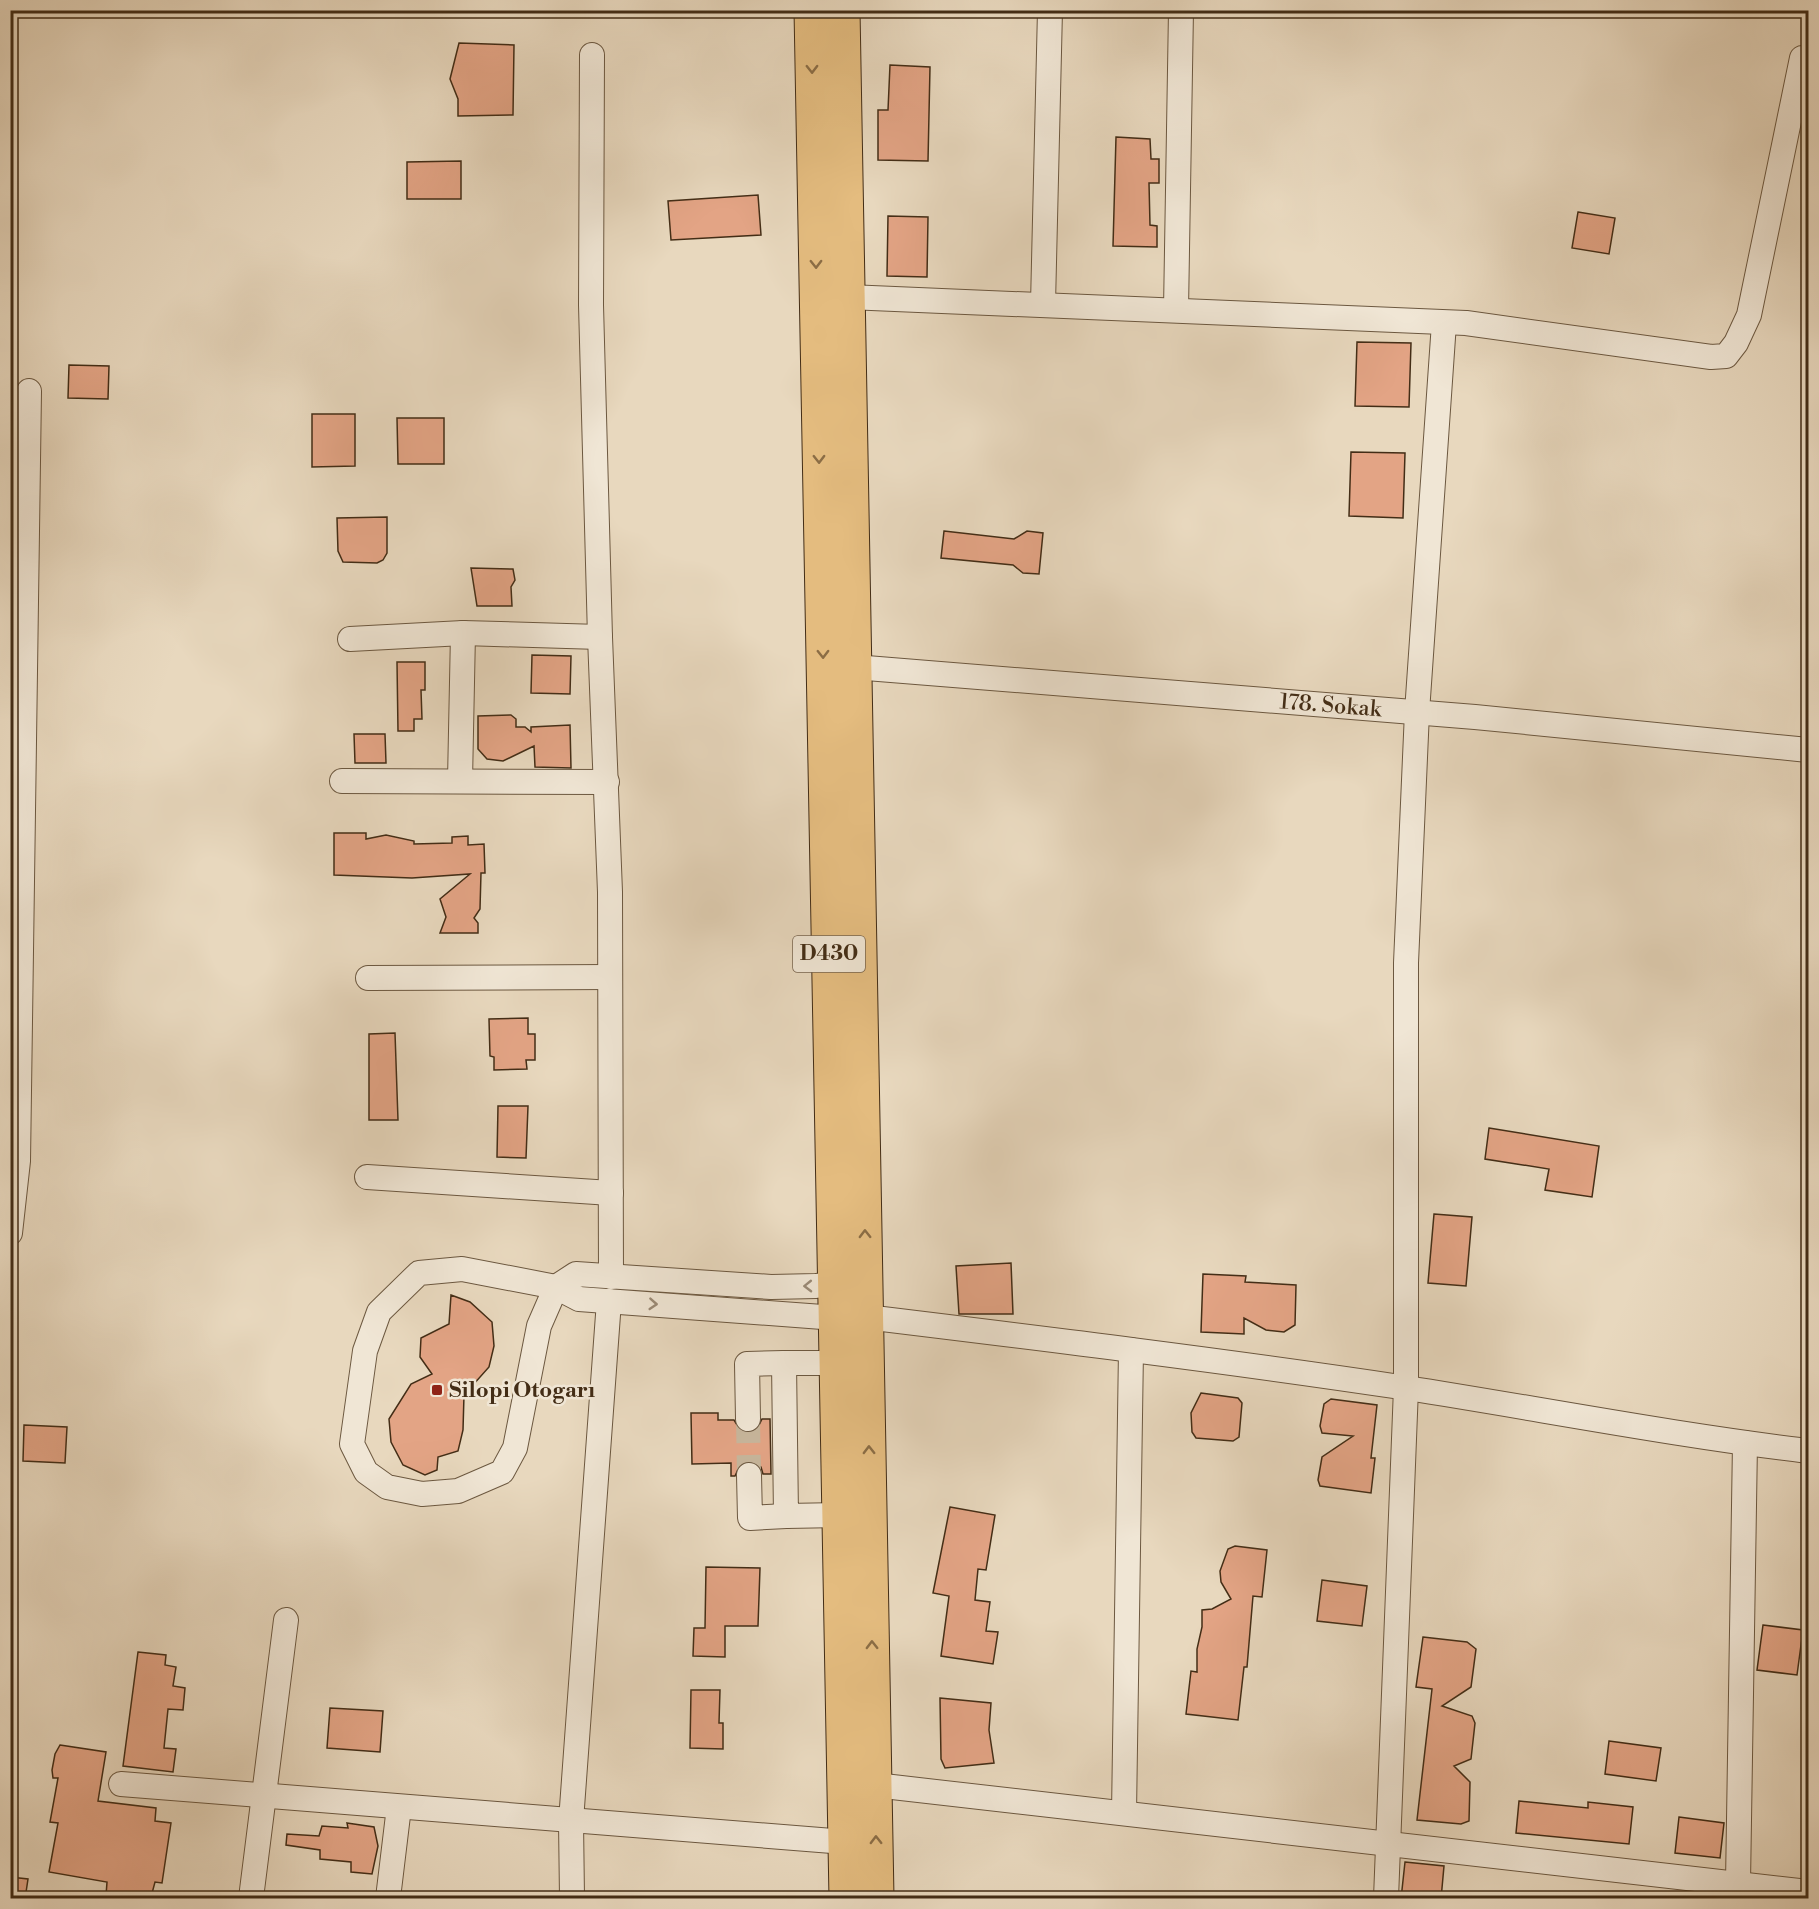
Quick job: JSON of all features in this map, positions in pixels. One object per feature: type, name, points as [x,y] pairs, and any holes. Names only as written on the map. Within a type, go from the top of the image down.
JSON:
[{"type":"highway","name":"D430","points":[[811,10],[851,1318],[875,1785],[877,1899]]},
{"type":"highway","name":"D430","points":[[843,10],[854,667],[850,1281]]},
{"type":"highway","name":"D430","points":[[846,1899],[837,1363],[851,1318]]},
{"type":"street","points":[[1042,304],[1050,10]]},
{"type":"street","points":[[1176,310],[1181,10]]},
{"type":"street","points":[[572,1899],[571,1821],[610,1289],[610,977],[607,782],[600,637],[591,305],[592,55]]},
{"type":"street","points":[[848,297],[1444,322],[1711,357],[1726,356],[1736,343],[1749,315],[1802,57]]},
{"type":"street","points":[[1386,1899],[1406,1388],[1406,963],[1417,712],[1444,322]]},
{"type":"street","points":[[10,1233],[18,1161],[29,391]]},
{"type":"street","points":[[350,639],[463,633],[600,637]]},
{"type":"street","points":[[460,781],[463,633]]},
{"type":"street","name":"178. Sokak","points":[[854,667],[1417,712],[1809,750]]},
{"type":"street","points":[[342,781],[607,782]]},
{"type":"street","points":[[368,978],[610,977]]},
{"type":"street","points":[[367,1177],[611,1193]]},
{"type":"street","points":[[556,1287],[539,1326],[515,1448],[502,1472],[458,1491],[422,1494],[387,1487],[366,1472],[352,1444],[365,1351],[379,1312],[419,1273],[462,1269],[556,1287],[579,1299],[610,1289],[771,1287],[850,1281]]},
{"type":"street","points":[[610,1289],[1131,1350],[1406,1388],[1745,1443],[1809,1451]]},
{"type":"street","points":[[1124,1813],[1131,1350]]},
{"type":"street","points":[[784,1363],[786,1516]]},
{"type":"street","points":[[748,1419],[747,1364],[837,1363]]},
{"type":"street","points":[[1738,1883],[1745,1443]]},
{"type":"street","points":[[749,1475],[750,1518],[840,1515]]},
{"type":"street","points":[[251,1899],[286,1620]]},
{"type":"street","points":[[121,1784],[845,1842]]},
{"type":"street","points":[[875,1785],[1809,1892]]},
{"type":"street","points":[[388,1899],[399,1807]]},
{"type":"building","points":[[459,43],[514,45],[513,115],[458,116],[458,99],[450,79]]},
{"type":"building","points":[[890,65],[930,67],[928,161],[878,160],[878,110],[888,110]]},
{"type":"building","points":[[1116,137],[1150,139],[1151,159],[1159,159],[1159,183],[1149,183],[1150,225],[1157,226],[1157,247],[1113,246]]},
{"type":"building","points":[[461,161],[461,199],[407,199],[407,162]]},
{"type":"building","points":[[758,195],[761,235],[671,240],[668,201]]},
{"type":"building","points":[[1578,212],[1615,218],[1609,254],[1572,248]]},
{"type":"building","points":[[888,216],[928,217],[927,277],[887,276]]},
{"type":"building","points":[[1357,342],[1411,343],[1409,407],[1355,406]]},
{"type":"building","points":[[69,365],[109,366],[108,399],[68,398]]},
{"type":"building","points":[[312,414],[355,414],[355,466],[312,467]]},
{"type":"building","points":[[397,418],[444,418],[444,464],[398,464]]},
{"type":"building","points":[[1351,452],[1405,453],[1403,518],[1349,516]]},
{"type":"building","points":[[387,517],[387,553],[383,560],[377,563],[343,562],[338,551],[337,518]]},
{"type":"building","points":[[944,531],[1014,539],[1027,531],[1043,533],[1039,574],[1023,573],[1013,565],[941,558]]},
{"type":"building","points":[[471,568],[513,569],[515,580],[511,587],[512,606],[477,606]]},
{"type":"building","points":[[532,655],[571,656],[570,694],[531,693]]},
{"type":"building","points":[[397,662],[425,662],[425,690],[421,690],[422,719],[414,719],[414,731],[398,731]]},
{"type":"building","points":[[511,715],[516,719],[516,727],[525,727],[531,732],[531,727],[570,725],[571,768],[535,767],[534,746],[503,761],[487,759],[478,749],[478,716]]},
{"type":"building","points":[[354,734],[385,734],[386,763],[355,763]]},
{"type":"building","points":[[334,833],[366,833],[366,839],[386,835],[414,841],[414,844],[452,843],[452,837],[468,836],[468,845],[484,844],[485,873],[481,873],[480,909],[474,918],[478,923],[478,933],[440,933],[446,917],[440,899],[470,874],[412,878],[334,875]]},
{"type":"building","points":[[528,1018],[528,1034],[535,1034],[535,1060],[526,1060],[527,1069],[494,1070],[494,1057],[490,1056],[489,1019]]},
{"type":"building","points":[[395,1033],[398,1120],[369,1120],[369,1034]]},
{"type":"building","points":[[498,1106],[528,1106],[526,1158],[497,1157]]},
{"type":"building","points":[[1489,1128],[1599,1146],[1592,1197],[1545,1190],[1549,1169],[1485,1159]]},
{"type":"building","points":[[1434,1214],[1472,1217],[1466,1286],[1428,1283]]},
{"type":"building","points":[[1011,1263],[1013,1314],[959,1314],[956,1266]]},
{"type":"building","points":[[1203,1274],[1246,1276],[1245,1282],[1296,1285],[1295,1325],[1284,1332],[1266,1330],[1244,1318],[1244,1334],[1201,1332]]},
{"type":"building","name":"Silopi Otogarı","points":[[451,1295],[470,1302],[492,1322],[494,1346],[489,1367],[464,1395],[463,1430],[458,1451],[438,1457],[437,1470],[425,1475],[403,1465],[391,1442],[389,1419],[411,1384],[432,1374],[420,1357],[421,1338],[449,1324]]},
{"type":"building","points":[[1201,1393],[1238,1398],[1242,1403],[1239,1437],[1233,1441],[1196,1438],[1192,1432],[1191,1413]]},
{"type":"building","points":[[1331,1399],[1377,1405],[1371,1458],[1375,1458],[1371,1493],[1320,1486],[1318,1480],[1322,1457],[1353,1436],[1322,1433],[1320,1426],[1324,1404]]},
{"type":"building","points":[[691,1413],[718,1413],[718,1420],[734,1420],[741,1431],[748,1433],[756,1431],[762,1419],[770,1419],[771,1474],[763,1474],[761,1467],[749,1461],[741,1463],[735,1476],[731,1476],[731,1463],[692,1464]]},
{"type":"building","points":[[24,1425],[67,1427],[65,1463],[23,1461]]},
{"type":"building","points":[[950,1507],[995,1515],[986,1570],[978,1569],[975,1600],[990,1602],[986,1631],[998,1632],[993,1664],[941,1656],[949,1596],[933,1593]]},
{"type":"building","points":[[1235,1546],[1267,1550],[1262,1597],[1253,1596],[1247,1667],[1244,1667],[1238,1720],[1186,1714],[1191,1671],[1197,1672],[1197,1649],[1202,1627],[1202,1610],[1212,1609],[1231,1599],[1221,1582],[1220,1571],[1228,1549]]},
{"type":"building","points":[[706,1567],[760,1568],[758,1626],[725,1626],[725,1657],[693,1656],[694,1628],[705,1628]]},
{"type":"building","points":[[1322,1580],[1367,1586],[1362,1626],[1317,1621]]},
{"type":"building","points":[[1763,1625],[1803,1630],[1797,1675],[1757,1670]]},
{"type":"building","points":[[1423,1637],[1467,1642],[1476,1649],[1471,1687],[1442,1706],[1472,1716],[1475,1723],[1471,1759],[1454,1766],[1470,1782],[1469,1821],[1461,1824],[1417,1820],[1432,1689],[1416,1687]]},
{"type":"building","points":[[138,1652],[166,1655],[165,1665],[176,1667],[173,1686],[185,1688],[183,1710],[168,1709],[164,1748],[176,1749],[173,1772],[123,1766]]},
{"type":"building","points":[[691,1690],[720,1690],[719,1723],[723,1723],[723,1749],[690,1748]]},
{"type":"building","points":[[940,1698],[991,1703],[989,1730],[994,1763],[945,1768],[941,1759]]},
{"type":"building","points":[[330,1708],[383,1711],[380,1752],[327,1748]]},
{"type":"building","points":[[1609,1741],[1661,1748],[1656,1781],[1605,1774]]},
{"type":"building","points":[[60,1745],[106,1752],[98,1801],[156,1808],[155,1821],[171,1823],[162,1883],[155,1882],[151,1897],[113,1899],[106,1896],[107,1882],[49,1872],[58,1823],[50,1822],[58,1778],[53,1778],[52,1770],[55,1754]]},
{"type":"building","points":[[1519,1801],[1588,1808],[1588,1802],[1633,1807],[1629,1844],[1516,1833]]},
{"type":"building","points":[[1679,1817],[1724,1823],[1720,1858],[1675,1853]]},
{"type":"building","points":[[347,1823],[374,1827],[378,1846],[372,1874],[351,1872],[351,1862],[320,1859],[320,1850],[286,1845],[287,1834],[319,1836],[322,1826],[348,1828]]},
{"type":"building","points":[[1405,1862],[1444,1866],[1441,1899],[1401,1899]]},
{"type":"building","points":[[10,1877],[28,1879],[25,1899],[10,1899]]},
{"type":"tunnel","points":[[748,1419],[749,1475]]},
{"type":"place","name":"Silopi Otogarı","points":[[437,1390]]}]
